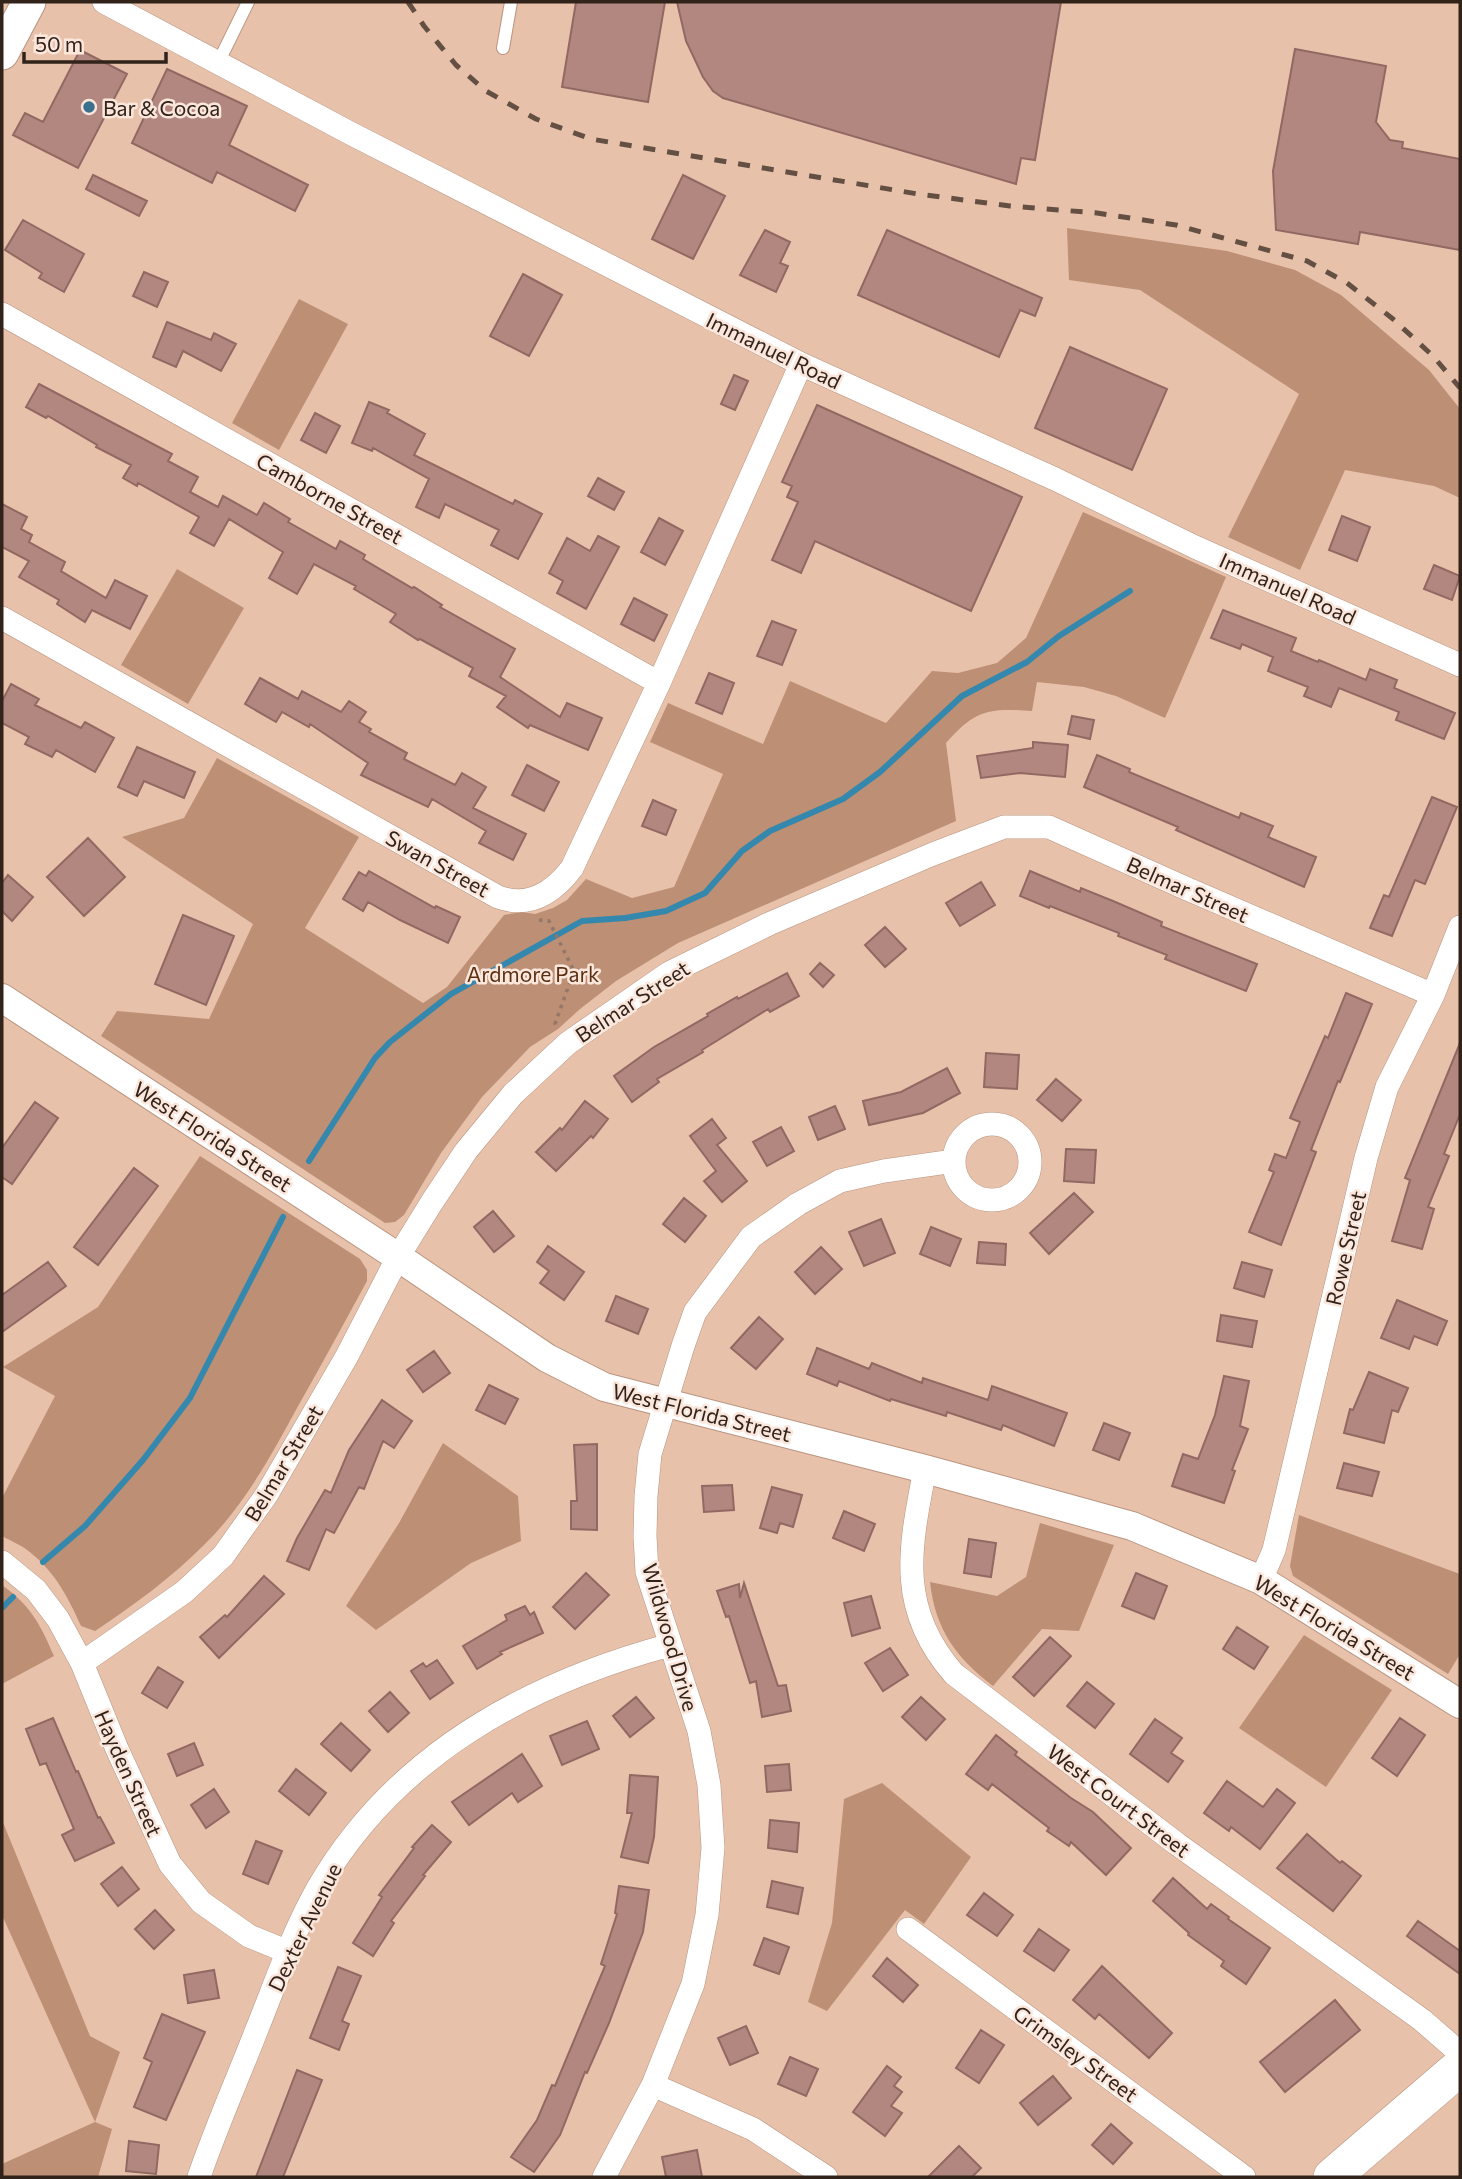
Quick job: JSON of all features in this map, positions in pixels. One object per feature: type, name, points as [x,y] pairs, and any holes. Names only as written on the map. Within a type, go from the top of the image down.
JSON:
[{"type":"main road","points":[[2,53],[29,2]]},
{"type":"main road","points":[[1332,2177],[1460,2067]]},
{"type":"street","name":"Immanuel Road","points":[[117,5],[219,63],[801,364],[1055,479],[1195,547],[1460,665]]},
{"type":"street","name":"Camborne Street","points":[[2,314],[659,683]]},
{"type":"street","name":"Swan Street","points":[[2,618],[498,897],[519,901],[532,900],[555,888],[572,868],[659,683],[801,364]]},
{"type":"street","name":"Belmar Street","points":[[82,1663],[184,1592],[223,1556],[267,1494],[347,1356],[398,1257],[466,1151],[513,1094],[568,1043],[681,967],[771,923],[933,853],[1004,827],[1049,827],[1433,995]]},
{"type":"street","name":"Rowe Street","points":[[1261,1580],[1274,1550],[1366,1158],[1387,1087],[1433,995],[1460,927]]},
{"type":"street","name":"West Florida Street","points":[[2,998],[398,1257],[547,1358],[604,1387],[925,1469],[1132,1526],[1261,1580],[1460,1704]]},
{"type":"street","name":"Wildwood Drive","points":[[604,2177],[653,2085],[693,1984],[707,1915],[713,1848],[709,1785],[699,1731],[647,1572],[645,1535],[650,1454],[695,1312],[751,1237],[798,1203],[840,1181],[884,1171],[954,1161]]},
{"type":"street","name":"West Court Street","points":[[925,1469],[912,1540],[913,1584],[921,1619],[944,1662],[954,1674],[1177,1844],[1422,2020],[1460,2053]]},
{"type":"street","name":"Hayden Street","points":[[2,1562],[36,1590],[58,1619],[82,1663],[117,1749],[170,1864],[201,1902],[249,1936],[288,1952]]},
{"type":"street","name":"Dexter Avenue","points":[[199,2177],[288,1952],[317,1890],[345,1846],[385,1797],[435,1754],[475,1726],[579,1675],[670,1645]]},
{"type":"street","name":"Grimsley Street","points":[[908,1930],[1244,2177]]},
{"type":"street","points":[[653,2085],[753,2129],[826,2177]]},
{"type":"lane","points":[[219,63],[247,2]]},
{"type":"lane","points":[[503,48],[511,2]]},
{"type":"path","points":[[554,931],[574,971],[555,1024],[568,1043]]},
{"type":"green space","points":[[1067,228],[1227,251],[1295,270],[1341,295],[1429,370],[1460,409],[1460,498],[1434,486],[1345,470],[1300,570],[1228,537],[1299,394],[1140,290],[1069,280]]},
{"type":"green space","points":[[299,299],[348,324],[279,450],[232,423]]},
{"type":"green space","name":"Ardmore Park","points":[[1083,512],[1226,577],[1165,718],[1116,696],[1084,687],[1037,682],[1032,711],[994,711],[975,717],[946,743],[956,821],[678,943],[616,981],[558,1029],[530,1047],[482,1097],[441,1153],[404,1215],[395,1222],[385,1223],[101,1036],[117,1011],[209,1019],[253,924],[122,837],[184,818],[217,758],[359,837],[305,928],[423,1003],[447,987],[504,915],[521,912],[535,914],[553,908],[567,900],[586,879],[632,898],[674,887],[723,774],[650,742],[668,703],[763,744],[790,681],[886,723],[932,671],[958,673],[997,663],[1026,638]]},
{"type":"green space","points":[[177,569],[244,608],[188,704],[121,665]]},
{"type":"green space","points":[[200,1156],[360,1259],[367,1270],[367,1281],[267,1462],[232,1514],[179,1569],[95,1631],[81,1626],[61,1586],[40,1560],[2,1536],[2,1498],[55,1396],[3,1367],[98,1307]]},
{"type":"green space","points":[[443,1443],[518,1496],[521,1541],[471,1563],[376,1630],[346,1606],[399,1523]]},
{"type":"green space","points":[[1299,1515],[1460,1574],[1460,1654],[1448,1674],[1293,1576],[1290,1566]]},
{"type":"green space","points":[[1040,1523],[1114,1545],[1079,1631],[1042,1629],[993,1686],[968,1665],[942,1628],[930,1582],[997,1596],[1026,1577]]},
{"type":"green space","points":[[2,1585],[34,1616],[54,1656],[2,1684]]},
{"type":"green space","points":[[1304,1635],[1392,1690],[1326,1787],[1239,1728]]},
{"type":"green space","points":[[882,1783],[971,1857],[924,1924],[905,1910],[827,2011],[808,2002],[832,1923],[844,1799]]},
{"type":"green space","points":[[2,1820],[90,2036],[120,2052],[95,2122],[2,1915]]},
{"type":"green space","points":[[95,2122],[112,2129],[98,2177],[2,2177],[2,2164]]},
{"type":"building","points":[[576,2],[665,2],[648,102],[562,87]]},
{"type":"building","points":[[677,2],[1061,2],[1035,160],[1021,158],[1016,184],[723,98],[713,91],[703,77],[686,41]]},
{"type":"building","points":[[1295,49],[1386,66],[1376,122],[1390,140],[1403,142],[1402,148],[1460,159],[1460,250],[1360,232],[1358,244],[1276,230],[1273,171]]},
{"type":"building","points":[[80,50],[127,74],[78,168],[13,135],[25,113],[43,122]]},
{"type":"building","points":[[167,69],[247,106],[229,145],[308,185],[295,211],[217,172],[212,183],[132,143]]},
{"type":"building","points":[[93,175],[147,201],[139,216],[86,189]]},
{"type":"building","points":[[683,175],[725,196],[693,259],[652,239]]},
{"type":"building","points":[[23,220],[84,254],[64,292],[39,278],[42,273],[5,250]]},
{"type":"building","points":[[765,230],[790,242],[780,263],[788,266],[776,292],[740,275]]},
{"type":"building","points":[[887,230],[1042,298],[1035,316],[1020,310],[999,357],[858,295]]},
{"type":"building","points":[[144,272],[168,282],[157,307],[133,296]]},
{"type":"building","points":[[523,274],[562,295],[529,356],[490,336]]},
{"type":"building","points":[[167,322],[211,340],[214,333],[236,344],[221,371],[183,351],[176,367],[153,357]]},
{"type":"building","points":[[1070,347],[1167,389],[1132,470],[1035,428]]},
{"type":"building","points":[[734,375],[748,381],[735,410],[721,404]]},
{"type":"building","points":[[39,384],[172,454],[168,461],[198,477],[190,492],[218,507],[223,496],[257,515],[264,503],[290,519],[288,522],[336,549],[340,541],[365,555],[363,559],[515,649],[500,677],[560,717],[567,703],[602,718],[588,750],[530,725],[528,728],[497,707],[506,696],[469,676],[473,668],[418,640],[390,622],[396,614],[354,589],[356,586],[314,564],[297,594],[269,578],[283,552],[229,519],[214,546],[190,533],[199,517],[138,483],[137,486],[123,478],[131,465],[96,447],[97,445],[48,416],[46,418],[26,407]]},
{"type":"building","points":[[369,402],[389,410],[387,413],[425,434],[414,455],[513,504],[515,500],[542,514],[518,559],[491,545],[499,530],[445,504],[439,518],[416,507],[429,479],[373,448],[372,451],[352,443]]},
{"type":"building","points":[[817,405],[1022,497],[971,611],[815,541],[801,573],[772,560],[798,502],[787,497],[792,486],[782,482]]},
{"type":"building","points":[[315,413],[340,426],[326,453],[301,440]]},
{"type":"building","points":[[598,478],[624,492],[614,510],[588,496]]},
{"type":"building","points":[[2,504],[27,517],[21,529],[32,535],[29,542],[65,562],[61,571],[106,598],[115,580],[147,596],[130,629],[92,610],[85,622],[57,604],[59,600],[19,577],[29,561],[2,547]]},
{"type":"building","points":[[1342,516],[1370,527],[1357,561],[1329,550]]},
{"type":"building","points":[[659,518],[683,531],[665,565],[641,552]]},
{"type":"building","points":[[598,536],[619,547],[586,609],[557,593],[563,581],[549,573],[567,538],[590,551]]},
{"type":"building","points":[[1434,565],[1460,576],[1452,600],[1424,589]]},
{"type":"building","points":[[634,598],[667,615],[654,641],[621,624]]},
{"type":"building","points":[[1223,610],[1296,638],[1291,651],[1366,680],[1370,669],[1397,680],[1394,688],[1455,713],[1444,739],[1396,720],[1399,712],[1339,688],[1331,707],[1304,696],[1308,687],[1268,671],[1273,657],[1242,644],[1240,649],[1211,638]]},
{"type":"building","points":[[772,621],[796,630],[782,665],[757,656]]},
{"type":"building","points":[[709,673],[734,683],[722,714],[696,703]]},
{"type":"building","points":[[260,678],[298,699],[302,691],[341,712],[349,701],[366,712],[359,722],[371,729],[369,732],[407,753],[404,759],[455,785],[462,773],[486,787],[473,808],[526,834],[513,860],[479,843],[486,831],[432,799],[428,807],[361,775],[368,763],[310,724],[309,727],[282,712],[276,722],[245,704]]},
{"type":"building","points":[[11,684],[39,699],[35,705],[81,728],[85,722],[114,738],[95,772],[56,750],[52,757],[25,744],[29,737],[2,723],[2,701]]},
{"type":"building","points":[[1072,716],[1094,720],[1090,739],[1068,734]]},
{"type":"building","points":[[1033,742],[1068,745],[1065,777],[1020,773],[981,778],[977,756],[1033,748]]},
{"type":"building","points":[[137,747],[195,772],[184,798],[144,781],[137,796],[118,787]]},
{"type":"building","points":[[1097,755],[1130,769],[1129,772],[1239,818],[1241,813],[1273,826],[1268,837],[1316,857],[1304,887],[1176,830],[1178,827],[1084,787]]},
{"type":"building","points":[[527,765],[559,782],[544,811],[512,795]]},
{"type":"building","points":[[1432,797],[1457,807],[1425,884],[1415,880],[1392,936],[1370,928],[1384,895],[1389,897]]},
{"type":"building","points":[[653,800],[676,810],[666,835],[642,826]]},
{"type":"building","points":[[88,838],[125,877],[84,916],[47,877]]},
{"type":"building","points":[[369,871],[435,908],[436,906],[460,917],[448,943],[368,902],[363,911],[343,899],[359,872],[366,876]]},
{"type":"building","points":[[1030,871],[1080,892],[1081,888],[1113,901],[1162,922],[1161,926],[1257,964],[1246,991],[1165,959],[1167,955],[1118,936],[1119,933],[1020,896]]},
{"type":"building","points":[[8,875],[33,897],[12,921],[2,911],[2,883]]},
{"type":"building","points":[[981,882],[995,905],[960,926],[946,903]]},
{"type":"building","points":[[183,915],[234,936],[206,1005],[155,984]]},
{"type":"building","points":[[885,927],[906,949],[885,967],[865,945]]},
{"type":"building","points":[[820,963],[834,975],[823,987],[810,974]]},
{"type":"building","points":[[787,973],[799,996],[770,1012],[768,1009],[702,1050],[703,1052],[657,1079],[659,1082],[632,1102],[614,1076],[654,1047],[708,1016],[707,1014]]},
{"type":"building","points":[[1346,993],[1372,1004],[1311,1150],[1316,1152],[1281,1245],[1249,1232],[1274,1172],[1269,1170],[1275,1154],[1286,1158],[1300,1122],[1290,1118]]},
{"type":"building","points":[[1460,1043],[1460,1114],[1444,1154],[1449,1156],[1428,1207],[1434,1209],[1422,1249],[1392,1241],[1410,1180],[1405,1178]]},
{"type":"building","points":[[986,1053],[1019,1055],[1017,1089],[984,1087]]},
{"type":"building","points":[[947,1068],[960,1093],[923,1113],[869,1125],[863,1101],[901,1092]]},
{"type":"building","points":[[1056,1079],[1081,1100],[1062,1121],[1037,1100]]},
{"type":"building","points":[[585,1101],[608,1119],[593,1138],[591,1136],[556,1171],[536,1152],[560,1128],[562,1130]]},
{"type":"building","points":[[35,1102],[58,1118],[12,1184],[2,1177],[2,1148]]},
{"type":"building","points":[[835,1106],[845,1129],[818,1140],[809,1117]]},
{"type":"building","points":[[712,1119],[726,1138],[717,1145],[747,1181],[722,1202],[704,1181],[716,1171],[690,1136]]},
{"type":"building","points":[[781,1127],[794,1151],[767,1166],[753,1142]]},
{"type":"building","points":[[1066,1149],[1096,1150],[1094,1183],[1064,1181]]},
{"type":"building","points":[[134,1168],[158,1186],[98,1265],[74,1247]]},
{"type":"building","points":[[1074,1193],[1093,1212],[1049,1254],[1030,1233]]},
{"type":"building","points":[[684,1198],[706,1216],[685,1242],[663,1224]]},
{"type":"building","points":[[493,1211],[514,1236],[494,1252],[474,1227]]},
{"type":"building","points":[[881,1219],[895,1253],[864,1266],[849,1232]]},
{"type":"building","points":[[931,1227],[961,1239],[950,1266],[920,1254]]},
{"type":"building","points":[[979,1242],[1006,1244],[1005,1265],[977,1263]]},
{"type":"building","points":[[548,1246],[584,1272],[564,1300],[540,1283],[549,1271],[537,1262]]},
{"type":"building","points":[[821,1247],[842,1269],[815,1294],[795,1272]]},
{"type":"building","points":[[48,1262],[66,1286],[2,1332],[2,1295]]},
{"type":"building","points":[[1242,1262],[1272,1270],[1264,1297],[1234,1288]]},
{"type":"building","points":[[616,1296],[648,1309],[638,1334],[606,1321]]},
{"type":"building","points":[[1397,1300],[1447,1321],[1437,1345],[1414,1336],[1409,1349],[1381,1338]]},
{"type":"building","points":[[1221,1315],[1257,1321],[1252,1347],[1217,1341]]},
{"type":"building","points":[[759,1317],[783,1339],[756,1369],[731,1348]]},
{"type":"building","points":[[817,1348],[869,1369],[872,1363],[922,1383],[923,1378],[988,1400],[992,1386],[1067,1413],[1054,1446],[1003,1425],[1001,1430],[947,1412],[946,1416],[891,1399],[890,1401],[839,1381],[837,1386],[807,1374]]},
{"type":"building","points":[[434,1351],[450,1373],[423,1392],[407,1370]]},
{"type":"building","points":[[1369,1372],[1408,1388],[1398,1412],[1392,1410],[1384,1443],[1344,1433],[1350,1409],[1353,1410]]},
{"type":"building","points":[[1224,1376],[1249,1381],[1240,1426],[1248,1429],[1232,1470],[1235,1471],[1224,1503],[1172,1486],[1183,1454],[1198,1459],[1215,1415]]},
{"type":"building","points":[[489,1385],[518,1399],[505,1424],[476,1410]]},
{"type":"building","points":[[382,1400],[412,1421],[394,1448],[383,1441],[364,1489],[359,1487],[334,1533],[326,1529],[309,1570],[287,1561],[325,1490],[331,1493],[349,1450]]},
{"type":"building","points":[[1104,1423],[1130,1433],[1119,1460],[1093,1450]]},
{"type":"building","points":[[597,1444],[597,1530],[571,1529],[571,1501],[577,1501],[574,1445]]},
{"type":"building","points":[[1344,1463],[1379,1472],[1372,1496],[1337,1488]]},
{"type":"building","points":[[732,1485],[734,1510],[704,1512],[702,1486]]},
{"type":"building","points":[[772,1487],[802,1495],[793,1527],[780,1523],[777,1533],[760,1528]]},
{"type":"building","points":[[844,1511],[875,1524],[864,1551],[833,1538]]},
{"type":"building","points":[[969,1539],[996,1543],[991,1577],[964,1573]]},
{"type":"building","points":[[586,1573],[609,1595],[575,1629],[553,1607]]},
{"type":"building","points":[[1136,1573],[1167,1586],[1154,1619],[1122,1606]]},
{"type":"building","points":[[264,1576],[284,1594],[219,1658],[200,1637],[225,1615],[227,1617]]},
{"type":"building","points":[[744,1583],[778,1686],[786,1685],[791,1711],[762,1717],[756,1681],[750,1683],[729,1616],[726,1617],[717,1591],[739,1584],[740,1598]]},
{"type":"building","points":[[871,1596],[880,1628],[852,1636],[844,1603]]},
{"type":"building","points":[[525,1606],[530,1615],[534,1612],[543,1633],[500,1652],[502,1654],[477,1669],[463,1646],[507,1620],[505,1615]]},
{"type":"building","points":[[1237,1627],[1268,1647],[1254,1669],[1223,1649]]},
{"type":"building","points":[[1050,1637],[1071,1656],[1034,1696],[1013,1677]]},
{"type":"building","points":[[890,1648],[908,1675],[883,1691],[865,1663]]},
{"type":"building","points":[[437,1660],[453,1683],[430,1699],[411,1671],[423,1663],[426,1667]]},
{"type":"building","points":[[158,1667],[183,1682],[167,1708],[142,1693]]},
{"type":"building","points":[[1087,1682],[1114,1704],[1095,1728],[1067,1706]]},
{"type":"building","points":[[390,1692],[409,1713],[388,1732],[369,1711]]},
{"type":"building","points":[[636,1697],[654,1718],[630,1737],[613,1716]]},
{"type":"building","points":[[921,1697],[945,1719],[926,1740],[902,1717]]},
{"type":"building","points":[[53,1718],[98,1818],[100,1817],[114,1843],[75,1861],[62,1835],[74,1829],[46,1763],[40,1765],[26,1729]]},
{"type":"building","points":[[1400,1718],[1425,1735],[1397,1776],[1372,1758]]},
{"type":"building","points":[[1155,1719],[1182,1738],[1171,1753],[1183,1761],[1168,1782],[1130,1754]]},
{"type":"building","points":[[587,1721],[599,1749],[562,1765],[550,1736]]},
{"type":"building","points":[[341,1723],[370,1750],[351,1771],[321,1744]]},
{"type":"building","points":[[996,1735],[1017,1752],[1015,1755],[1093,1812],[1131,1848],[1106,1875],[1071,1842],[1069,1846],[1047,1831],[1049,1828],[992,1784],[988,1790],[966,1774]]},
{"type":"building","points":[[194,1743],[203,1765],[177,1776],[168,1754]]},
{"type":"building","points":[[522,1754],[542,1786],[518,1802],[512,1793],[469,1825],[452,1802]]},
{"type":"building","points":[[789,1764],[791,1790],[767,1792],[765,1766]]},
{"type":"building","points":[[296,1769],[326,1793],[309,1815],[279,1791]]},
{"type":"building","points":[[630,1775],[658,1777],[654,1837],[648,1863],[621,1857],[632,1813],[627,1813]]},
{"type":"building","points":[[1227,1781],[1263,1807],[1277,1789],[1295,1803],[1260,1849],[1231,1827],[1229,1831],[1204,1813]]},
{"type":"building","points":[[214,1789],[229,1812],[206,1828],[191,1805]]},
{"type":"building","points":[[770,1820],[799,1823],[797,1852],[768,1848]]},
{"type":"building","points":[[432,1825],[451,1842],[423,1875],[425,1876],[391,1921],[394,1923],[373,1956],[353,1943],[382,1897],[379,1895],[414,1848],[412,1847]]},
{"type":"building","points":[[1307,1834],[1340,1863],[1342,1861],[1361,1876],[1333,1911],[1277,1868]]},
{"type":"building","points":[[256,1841],[282,1851],[268,1884],[243,1874]]},
{"type":"building","points":[[122,1867],[139,1889],[118,1906],[101,1884]]},
{"type":"building","points":[[1173,1878],[1207,1909],[1211,1904],[1270,1948],[1246,1984],[1221,1966],[1224,1961],[1188,1935],[1189,1933],[1153,1901]]},
{"type":"building","points":[[772,1881],[803,1888],[798,1914],[767,1907]]},
{"type":"building","points":[[619,1886],[649,1890],[643,1932],[609,2023],[587,2073],[585,2072],[560,2135],[534,2172],[511,2157],[537,2120],[552,2085],[555,2086],[605,1966],[601,1964],[617,1914]]},
{"type":"building","points":[[984,1893],[1013,1915],[997,1936],[967,1915]]},
{"type":"building","points":[[155,1910],[174,1930],[154,1949],[135,1929]]},
{"type":"building","points":[[1418,1921],[1460,1951],[1460,1974],[1407,1936]]},
{"type":"building","points":[[1039,1929],[1069,1950],[1054,1971],[1024,1951]]},
{"type":"building","points":[[764,1938],[789,1947],[779,1974],[754,1965]]},
{"type":"building","points":[[887,1958],[918,1985],[903,2002],[873,1976]]},
{"type":"building","points":[[1102,1966],[1172,2033],[1149,2058],[1099,2014],[1095,2019],[1073,2000]]},
{"type":"building","points":[[338,1967],[361,1976],[342,2021],[349,2024],[339,2050],[310,2038]]},
{"type":"building","points":[[214,1970],[219,1998],[188,2003],[184,1975]]},
{"type":"building","points":[[1335,2000],[1360,2030],[1285,2092],[1260,2062]]},
{"type":"building","points":[[162,2014],[205,2032],[166,2120],[134,2107],[152,2062],[144,2058]]},
{"type":"building","points":[[746,2026],[758,2053],[730,2065],[718,2038]]},
{"type":"building","points":[[981,2030],[1004,2045],[979,2083],[956,2068]]},
{"type":"building","points":[[790,2057],[818,2069],[806,2096],[778,2084]]},
{"type":"building","points":[[887,2066],[901,2077],[894,2086],[902,2092],[891,2106],[902,2113],[885,2136],[853,2112]]},
{"type":"building","points":[[297,2070],[322,2080],[283,2177],[256,2177]]},
{"type":"building","points":[[1053,2076],[1071,2098],[1038,2125],[1020,2103]]},
{"type":"building","points":[[1111,2124],[1132,2143],[1113,2164],[1092,2145]]},
{"type":"building","points":[[129,2141],[159,2145],[156,2174],[126,2171]]},
{"type":"building","points":[[959,2146],[981,2168],[972,2177],[928,2177]]},
{"type":"building","points":[[697,2150],[702,2177],[666,2177],[662,2157]]},
{"type":"waterway","points":[[309,1161],[375,1058],[390,1042],[451,994],[582,921],[625,918],[666,911],[705,893],[742,851],[770,831],[843,799],[880,772],[962,696],[1027,662],[1059,636],[1130,591]]},
{"type":"waterway","points":[[43,1562],[85,1526],[143,1460],[190,1398],[283,1217]]},
{"type":"waterway","points":[[2,1608],[13,1597]]},
{"type":"railway","points":[[408,2],[456,65],[486,91],[536,119],[591,139],[918,194],[1010,206],[1097,213],[1176,225],[1307,261],[1347,283],[1393,319],[1433,356],[1460,388]]},
{"type":"place","name":"Bar & Cocoa","points":[[89,107]]}]
